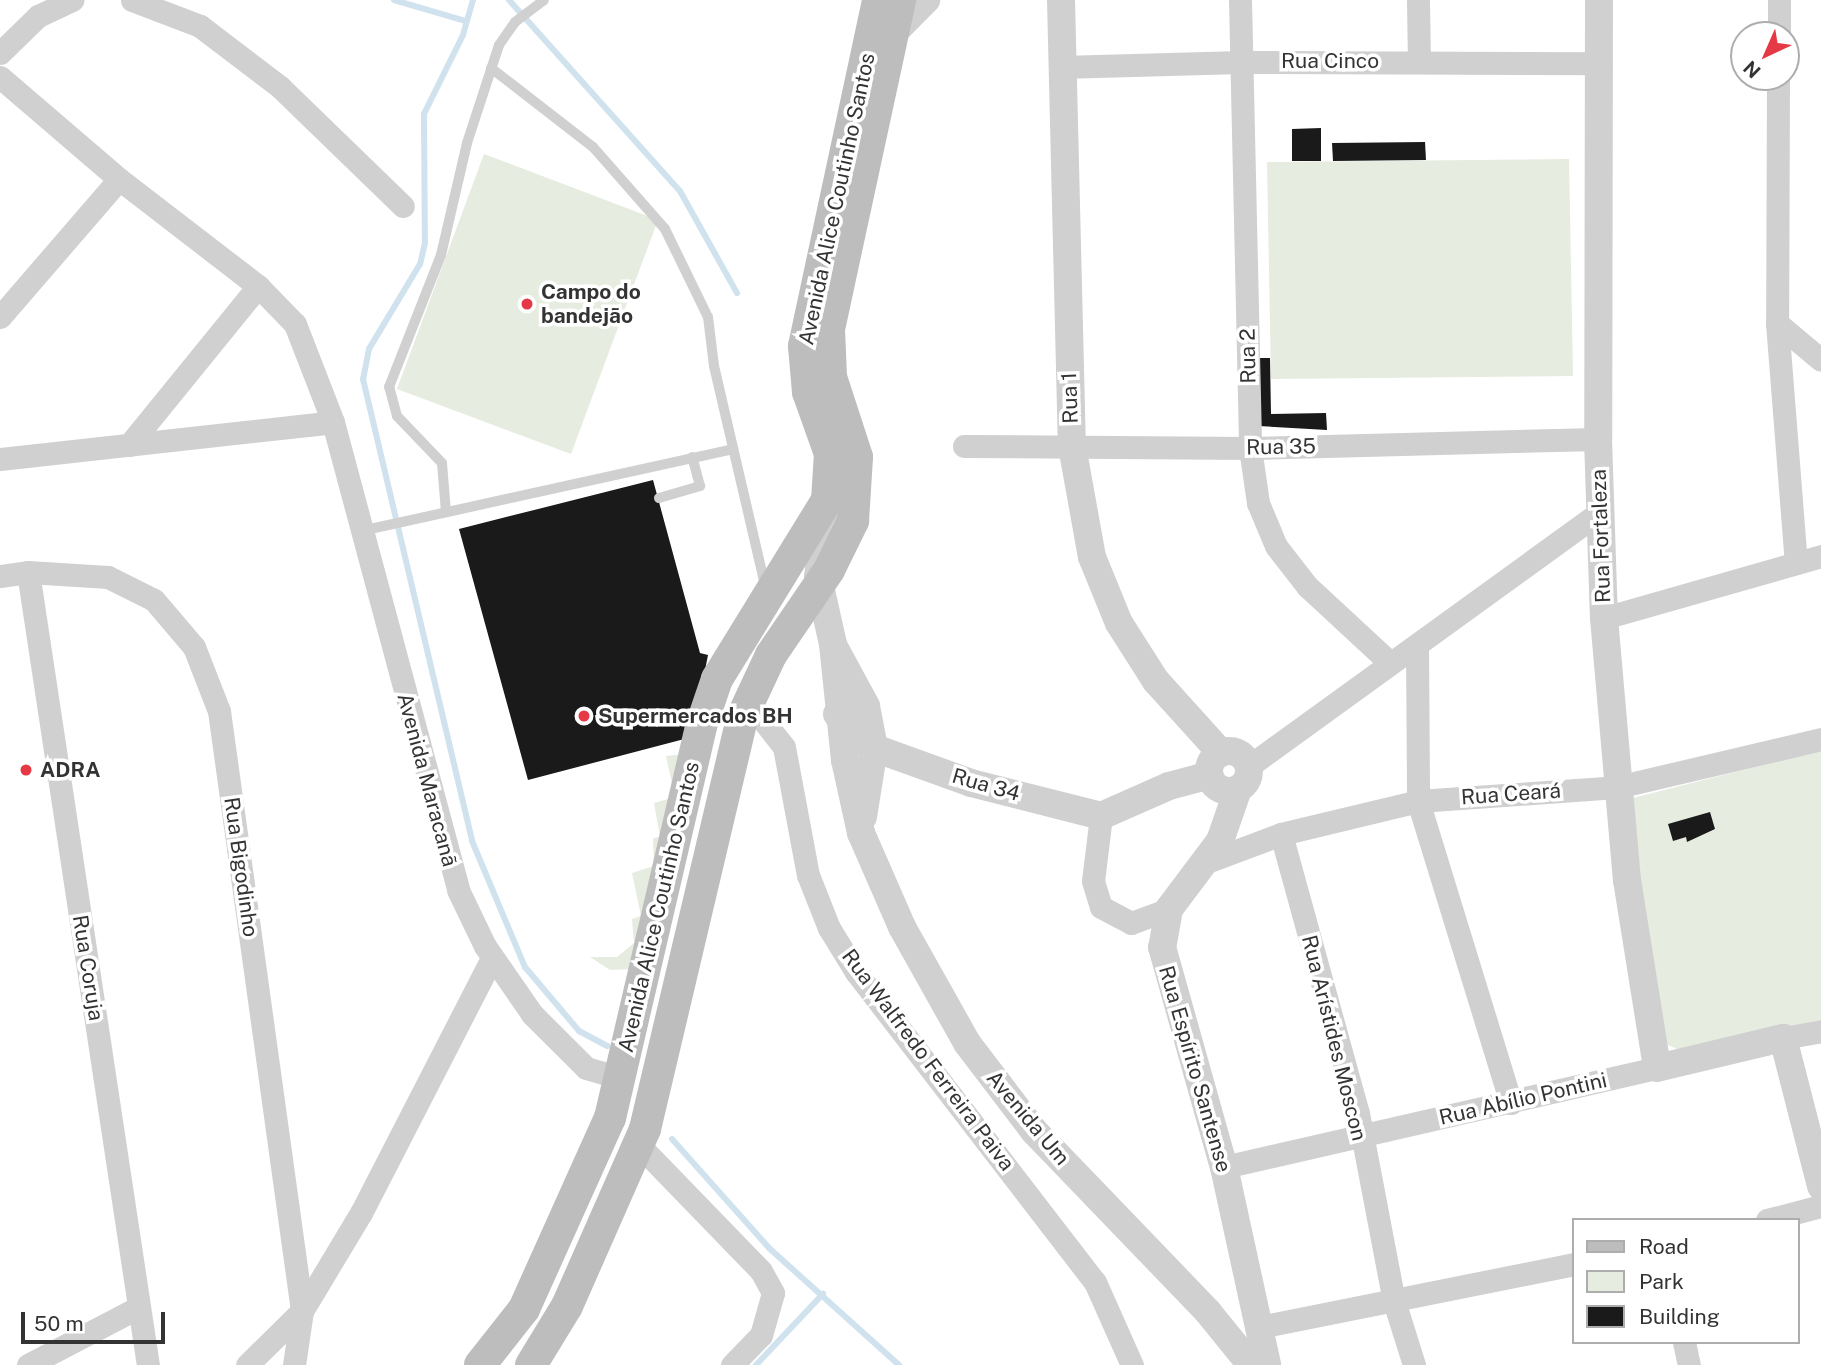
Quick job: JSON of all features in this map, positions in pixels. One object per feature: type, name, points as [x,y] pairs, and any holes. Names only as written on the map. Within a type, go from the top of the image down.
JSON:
[{"type":"main road","name":"Avenida Alice Coutinho Santos","points":[[480,1365],[513,1326],[533,1290],[601,1142],[620,1078],[701,726],[727,657],[827,500],[830,454],[808,391],[804,346],[888,12]]},
{"type":"main road","name":"Avenida Alice Coutinho Santos","points":[[531,1365],[562,1317],[639,1145],[748,701],[771,655],[820,585],[853,521],[859,487],[857,457],[831,377],[830,329],[888,12]]},
{"type":"street","points":[[0,53],[38,16],[73,0]]},
{"type":"street","points":[[132,0],[200,26],[280,87],[403,206]]},
{"type":"street","points":[[888,12],[926,0]]},
{"type":"street","name":"Rua 1","points":[[1061,0],[1072,446],[1092,556],[1119,623],[1156,681],[1216,764]]},
{"type":"street","name":"Rua 2","points":[[1240,0],[1250,448],[1258,503],[1276,546],[1307,586],[1388,661]]},
{"type":"street","points":[[1418,0],[1419,61]]},
{"type":"street","name":"Rua Fortaleza","points":[[1599,0],[1598,439],[1604,618],[1617,787],[1657,1068]]},
{"type":"street","points":[[1779,0],[1779,21]]},
{"type":"street","name":"Rua Cinco","points":[[1061,67],[1241,61],[1599,64]]},
{"type":"street","name":"Avenida Maracanã","points":[[0,77],[119,179],[258,286],[295,324],[371,528],[446,858],[492,958],[532,1014],[586,1068],[620,1078]]},
{"type":"street","points":[[1779,91],[1777,323],[1796,563]]},
{"type":"street","points":[[0,317],[119,179]]},
{"type":"street","points":[[129,445],[258,286]]},
{"type":"street","points":[[1777,323],[1821,360]]},
{"type":"street","points":[[0,459],[333,422]]},
{"type":"street","name":"Rua 35","points":[[964,446],[1250,448],[1598,439]]},
{"type":"street","name":"Avenida Um","points":[[827,500],[819,545],[820,585],[833,644],[837,714],[861,833],[902,927],[967,1044],[1034,1131],[1199,1302],[1251,1365]]},
{"type":"street","points":[[1170,909],[1131,923],[1101,907],[1093,881],[1101,816],[1238,753],[1243,778],[1388,661],[1417,645],[1599,513]]},
{"type":"street","points":[[1604,618],[1821,555]]},
{"type":"street","name":"Rua Bigodinho","points":[[0,576],[28,572],[108,578],[154,600],[194,647],[219,710],[303,1311]]},
{"type":"street","name":"Rua Coruja","points":[[28,572],[148,1365]]},
{"type":"street","name":"Avenida Um","points":[[833,644],[866,706],[874,748],[861,833]]},
{"type":"street","points":[[1417,645],[1418,801],[1511,1103]]},
{"type":"street","name":"Rua Walfredo Ferreira Paiva","points":[[748,701],[784,747],[808,875],[829,928],[856,972],[1095,1282],[1132,1365]]},
{"type":"street","name":"Rua 34","points":[[837,714],[856,738],[874,748],[971,783],[1101,816]]},
{"type":"street","name":"Rua Ceará","points":[[1204,863],[1281,834],[1418,801],[1617,787],[1821,739]]},
{"type":"street","name":"Rua Espírito Santense","points":[[1243,778],[1223,832],[1170,909],[1164,925],[1165,965],[1224,1167],[1267,1365]]},
{"type":"street","name":"Rua Arístides Moscon","points":[[1281,834],[1361,1134],[1394,1301],[1414,1365]]},
{"type":"street","points":[[247,1365],[303,1311],[361,1213],[492,958]]},
{"type":"street","name":"Rua Abílio Pontini","points":[[1224,1167],[1821,1031]]},
{"type":"street","points":[[1783,1038],[1821,1186]]},
{"type":"street","points":[[639,1145],[761,1271],[773,1293],[761,1335],[732,1365]]},
{"type":"street","points":[[1775,1218],[1821,1206]]},
{"type":"street","points":[[1259,1327],[1573,1264]]},
{"type":"street","points":[[28,1365],[139,1307]]},
{"type":"street","points":[[294,1365],[303,1311]]},
{"type":"street","points":[[1684,1344],[1689,1365]]},
{"type":"lane","points":[[446,512],[442,463],[397,415],[389,387],[441,255],[491,68],[509,29],[544,0]]},
{"type":"lane","points":[[491,68],[593,147],[665,229],[708,317],[733,449],[768,595]]},
{"type":"lane","points":[[371,528],[415,516],[446,512],[733,449]]},
{"type":"lane","points":[[659,498],[700,486],[692,457]]},
{"type":"green space","name":"Campo do bandejão","points":[[484,154],[658,220],[571,454],[397,389]]},
{"type":"green space","points":[[1569,159],[1573,376],[1271,379],[1267,162]]},
{"type":"green space","points":[[1821,750],[1821,1024],[1677,1049],[1668,1045],[1655,1033],[1633,798]]},
{"type":"green space","points":[[685,754],[675,796],[666,756]]},
{"type":"green space","points":[[675,797],[633,969],[610,970],[590,957],[617,957],[634,943],[632,919],[641,916],[632,873],[654,866],[653,838],[660,837],[654,803]]},
{"type":"building","points":[[1321,128],[1321,161],[1292,161],[1292,129]]},
{"type":"building","points":[[1425,142],[1426,160],[1333,161],[1332,143]]},
{"type":"building","points":[[1254,358],[1270,358],[1271,414],[1326,413],[1327,430],[1259,426]]},
{"type":"building","points":[[653,480],[700,653],[708,655],[692,737],[528,780],[459,529]]},
{"type":"building","points":[[1710,812],[1715,829],[1687,842],[1686,837],[1673,841],[1668,824]]},
{"type":"waterway","points":[[394,0],[466,21]]},
{"type":"waterway","points":[[473,0],[463,35],[424,114],[425,243],[420,264],[369,349],[363,379],[472,841],[525,967],[579,1031],[607,1046]]},
{"type":"waterway","points":[[509,0],[680,191],[737,293]]},
{"type":"waterway","points":[[672,1139],[769,1248],[899,1365]]},
{"type":"waterway","points":[[756,1365],[823,1294]]},
{"type":"place","name":"Campo do bandejão","points":[[527,304]]},
{"type":"place","name":"Supermercados BH","points":[[584,716]]},
{"type":"place","name":"ADRA","points":[[26,770]]}]
